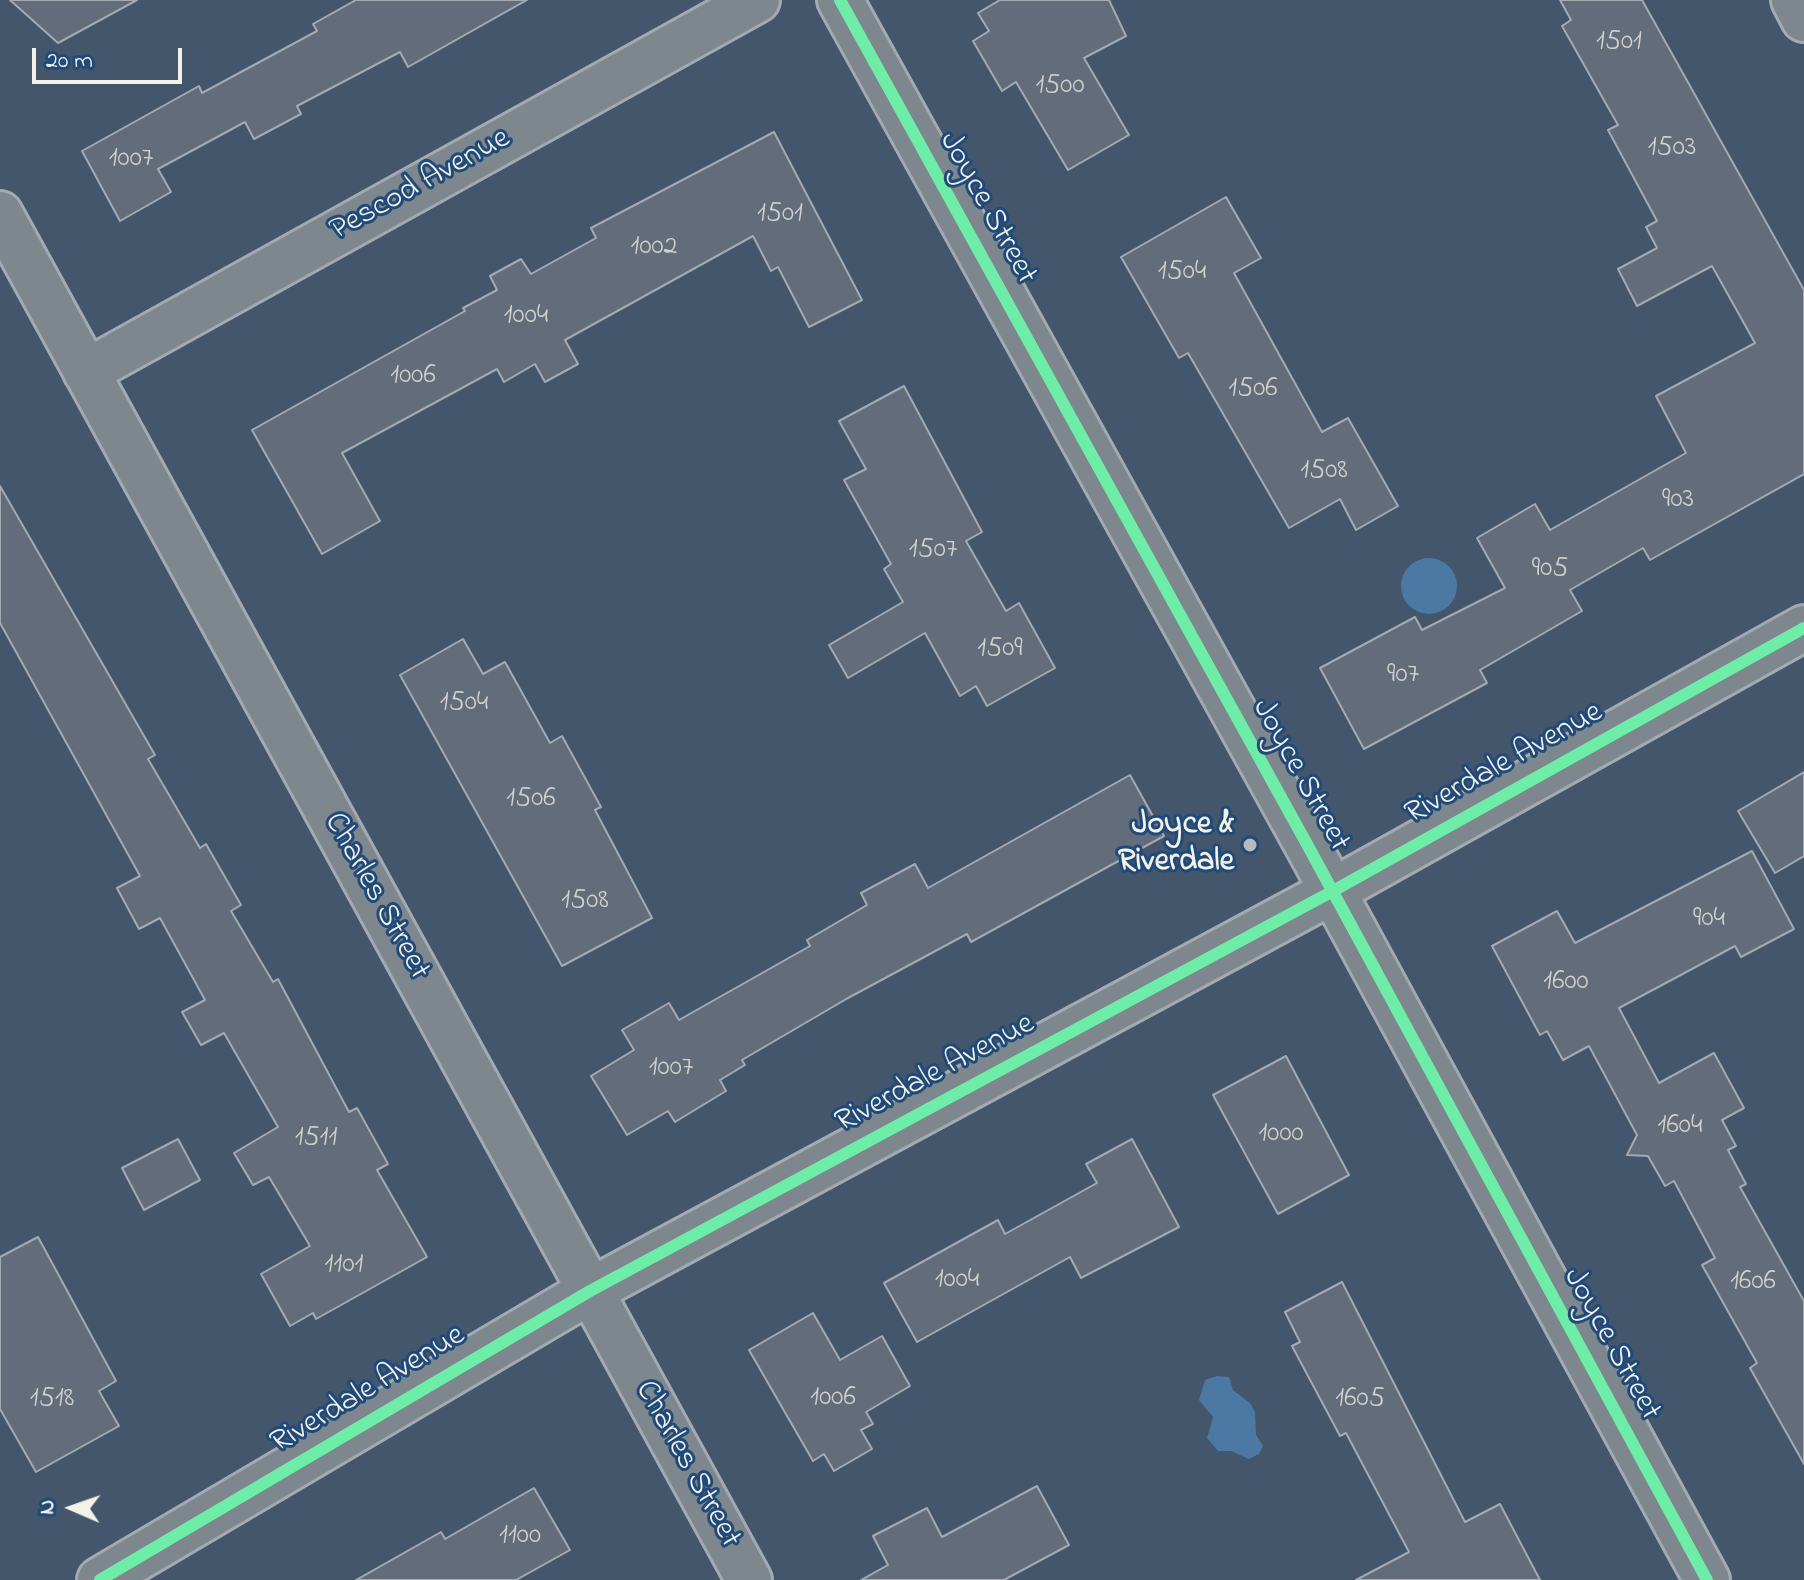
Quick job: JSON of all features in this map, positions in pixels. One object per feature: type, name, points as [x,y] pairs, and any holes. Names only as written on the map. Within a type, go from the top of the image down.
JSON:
[{"type":"street","name":"Pescod Avenue","points":[[86,372],[757,0]]},
{"type":"street","name":"Joyce Street","points":[[840,0],[1333,891],[1707,1580]]},
{"type":"street","points":[[1794,0],[1804,19]]},
{"type":"street","name":"Charles Street","points":[[0,214],[749,1580]]},
{"type":"street","name":"Riverdale Avenue","points":[[100,1580],[590,1291],[1333,891],[1804,628]]},
{"type":"water","points":[[1429,558],[1448,567],[1457,586],[1448,605],[1429,614],[1410,605],[1401,586],[1410,567]]},
{"type":"water","points":[[1217,1376],[1229,1377],[1233,1390],[1250,1403],[1255,1412],[1256,1435],[1263,1446],[1259,1454],[1249,1459],[1231,1451],[1218,1451],[1207,1438],[1213,1417],[1199,1400],[1205,1380]]},
{"type":"building","points":[[10,0],[137,0],[58,43]]},
{"type":"building","points":[[356,0],[527,0],[408,67],[400,52],[297,106],[301,114],[254,139],[245,122],[158,169],[171,192],[120,221],[82,151],[199,86],[202,93],[317,31],[313,24]]},
{"type":"building","points":[[1000,0],[1109,0],[1126,36],[1084,58],[1129,135],[1068,170],[1016,82],[1002,91],[973,41],[989,31],[978,13]]},
{"type":"building","points":[[1560,0],[1642,0],[1804,290],[1804,474],[1650,560],[1643,548],[1570,590],[1582,611],[1480,670],[1487,683],[1364,749],[1320,668],[1415,617],[1422,630],[1505,588],[1477,538],[1535,504],[1550,530],[1686,453],[1656,396],[1755,343],[1712,266],[1637,306],[1618,269],[1657,248],[1646,227],[1657,221],[1608,130],[1618,125],[1562,26],[1571,20]]},
{"type":"building","points":[[774,132],[862,300],[809,327],[778,267],[771,271],[753,236],[565,340],[578,364],[545,382],[535,364],[504,382],[497,369],[342,453],[380,521],[322,554],[252,430],[465,311],[463,308],[497,290],[490,276],[521,259],[531,274],[596,238],[591,228]]},
{"type":"building","points":[[1226,197],[1261,258],[1234,273],[1322,432],[1348,418],[1398,506],[1356,530],[1340,499],[1289,528],[1188,353],[1179,358],[1121,257]]},
{"type":"building","points":[[904,386],[982,532],[966,541],[1006,611],[1019,603],[1055,668],[987,706],[976,686],[960,696],[925,633],[848,678],[829,645],[903,602],[884,569],[891,564],[844,480],[866,469],[839,421]]},
{"type":"building","points":[[0,486],[155,755],[148,759],[200,848],[206,844],[241,905],[231,911],[273,982],[278,979],[349,1112],[357,1108],[388,1164],[377,1170],[427,1257],[316,1319],[313,1313],[290,1326],[261,1274],[310,1246],[269,1177],[253,1185],[234,1153],[278,1127],[224,1033],[201,1045],[182,1012],[205,1000],[160,918],[139,929],[117,888],[140,876],[0,623]]},
{"type":"building","points":[[463,639],[483,674],[505,662],[550,743],[562,736],[601,807],[595,810],[652,918],[562,966],[400,675]]},
{"type":"building","points":[[1804,772],[1804,856],[1775,873],[1738,811]]},
{"type":"building","points":[[1130,775],[1164,836],[971,942],[967,934],[848,998],[742,1060],[745,1065],[720,1080],[726,1091],[675,1122],[668,1111],[627,1135],[591,1076],[634,1050],[622,1030],[669,1003],[679,1020],[810,946],[807,940],[867,905],[861,893],[915,864],[928,888]]},
{"type":"building","points":[[1752,851],[1794,929],[1741,957],[1735,946],[1619,1008],[1659,1083],[1714,1053],[1744,1108],[1722,1120],[1736,1146],[1728,1150],[1746,1184],[1740,1187],[1804,1301],[1804,1464],[1750,1368],[1757,1363],[1702,1265],[1715,1258],[1674,1181],[1665,1186],[1648,1156],[1627,1155],[1637,1135],[1589,1046],[1563,1060],[1547,1031],[1540,1035],[1492,946],[1557,911],[1575,943]]},
{"type":"building","points":[[1286,1056],[1349,1175],[1278,1214],[1213,1095]]},
{"type":"building","points":[[178,1139],[200,1180],[144,1210],[122,1168]]},
{"type":"building","points":[[1132,1139],[1179,1227],[1081,1278],[1070,1257],[917,1342],[884,1283],[998,1220],[1005,1234],[1097,1183],[1086,1164]]},
{"type":"building","points":[[38,1237],[116,1381],[99,1391],[119,1426],[36,1472],[0,1409],[0,1257]]},
{"type":"building","points":[[1342,1282],[1465,1522],[1500,1504],[1540,1580],[1356,1580],[1409,1552],[1346,1433],[1340,1436],[1292,1346],[1300,1342],[1285,1312]]},
{"type":"building","points":[[813,1313],[840,1360],[882,1336],[910,1386],[866,1412],[873,1424],[861,1430],[872,1449],[834,1471],[824,1454],[813,1461],[749,1350]]},
{"type":"building","points":[[1037,1486],[1069,1545],[1004,1580],[861,1580],[888,1565],[873,1536],[927,1508],[942,1537]]},
{"type":"building","points":[[534,1488],[570,1550],[516,1580],[356,1580],[441,1532],[445,1539]]},
{"type":"cycle path","points":[[840,0],[1308,846],[1707,1580]]},
{"type":"cycle path","points":[[100,1580],[590,1291],[1333,891],[1804,628]]},
{"type":"place","name":"Joyce & Riverdale","points":[[1250,845]]}]
